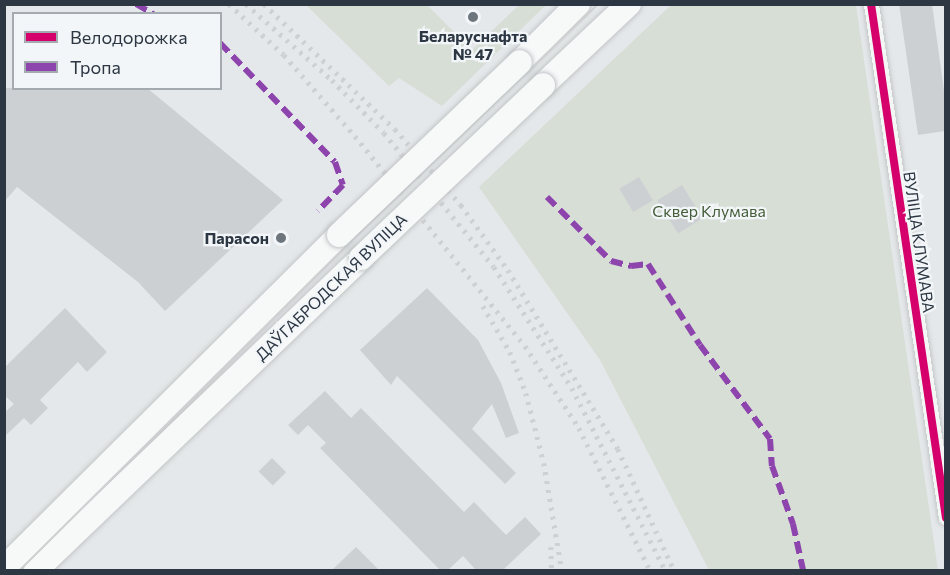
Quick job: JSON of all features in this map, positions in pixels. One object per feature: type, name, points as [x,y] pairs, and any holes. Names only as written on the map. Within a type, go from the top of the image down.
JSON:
[{"type":"main road","name":"ДАЎГАБРОДСКАЯ ВУЛІЦА","points":[[4,568],[339,235],[578,4]]},
{"type":"main road","name":"ДАЎГАБРОДСКАЯ ВУЛІЦА","points":[[36,570],[628,4]]},
{"type":"street","name":"ВУЛІЦА КЛУМАВА","points":[[871,4],[945,518]]},
{"type":"green space","points":[[306,5],[427,5],[472,50],[519,5],[546,5],[442,106],[399,78],[389,86]]},
{"type":"green space","name":"Сквер Клумава","points":[[671,5],[856,5],[938,570],[709,570],[600,360],[479,187]]},
{"type":"building","points":[[899,4],[932,4],[945,98],[945,131],[918,135]]},
{"type":"building","points":[[4,88],[12,88],[12,90],[149,90],[283,200],[165,311],[138,282],[17,187],[4,202]]},
{"type":"building","points":[[639,177],[653,200],[633,212],[619,189]]},
{"type":"building","points":[[682,185],[703,218],[678,233],[657,200]]},
{"type":"building","points":[[427,288],[478,340],[501,383],[519,433],[506,438],[492,404],[472,429],[516,473],[505,484],[397,376],[391,385],[360,350]]},
{"type":"building","points":[[65,308],[107,352],[87,372],[78,362],[40,400],[48,408],[31,425],[24,418],[4,437],[4,413],[14,404],[4,395],[4,368]]},
{"type":"building","points":[[325,391],[351,418],[361,408],[464,512],[474,502],[506,535],[525,517],[541,534],[503,570],[476,570],[463,556],[448,570],[440,570],[320,448],[326,443],[308,425],[298,435],[288,425]]},
{"type":"building","points":[[272,458],[286,472],[273,486],[259,471]]},
{"type":"building","points":[[356,547],[379,570],[332,570]]},
{"type":"tram line","points":[[20,570],[348,244],[598,4]]},
{"type":"railway","points":[[229,4],[284,55],[355,136],[525,346],[579,428],[650,570]]},
{"type":"railway","points":[[246,4],[332,80],[384,133],[494,267],[572,388],[665,570]]},
{"type":"railway","points":[[264,4],[395,129],[461,205],[508,270],[618,449],[673,568]]},
{"type":"railway","points":[[483,306],[510,352],[526,393],[544,463],[562,570]]},
{"type":"railway","points":[[551,547],[552,570]]},
{"type":"marked path","points":[[136,4],[150,12]]},
{"type":"marked path","points":[[222,45],[335,162],[343,185],[318,211]]},
{"type":"marked path","points":[[547,197],[611,261],[631,266],[648,264],[700,345],[770,439],[772,466],[793,524],[803,570]]},
{"type":"cycle path","points":[[871,4],[946,518]]},
{"type":"place","name":"Беларуснафта № 47","points":[[473,17]]},
{"type":"place","name":"Парасон","points":[[281,238]]}]
